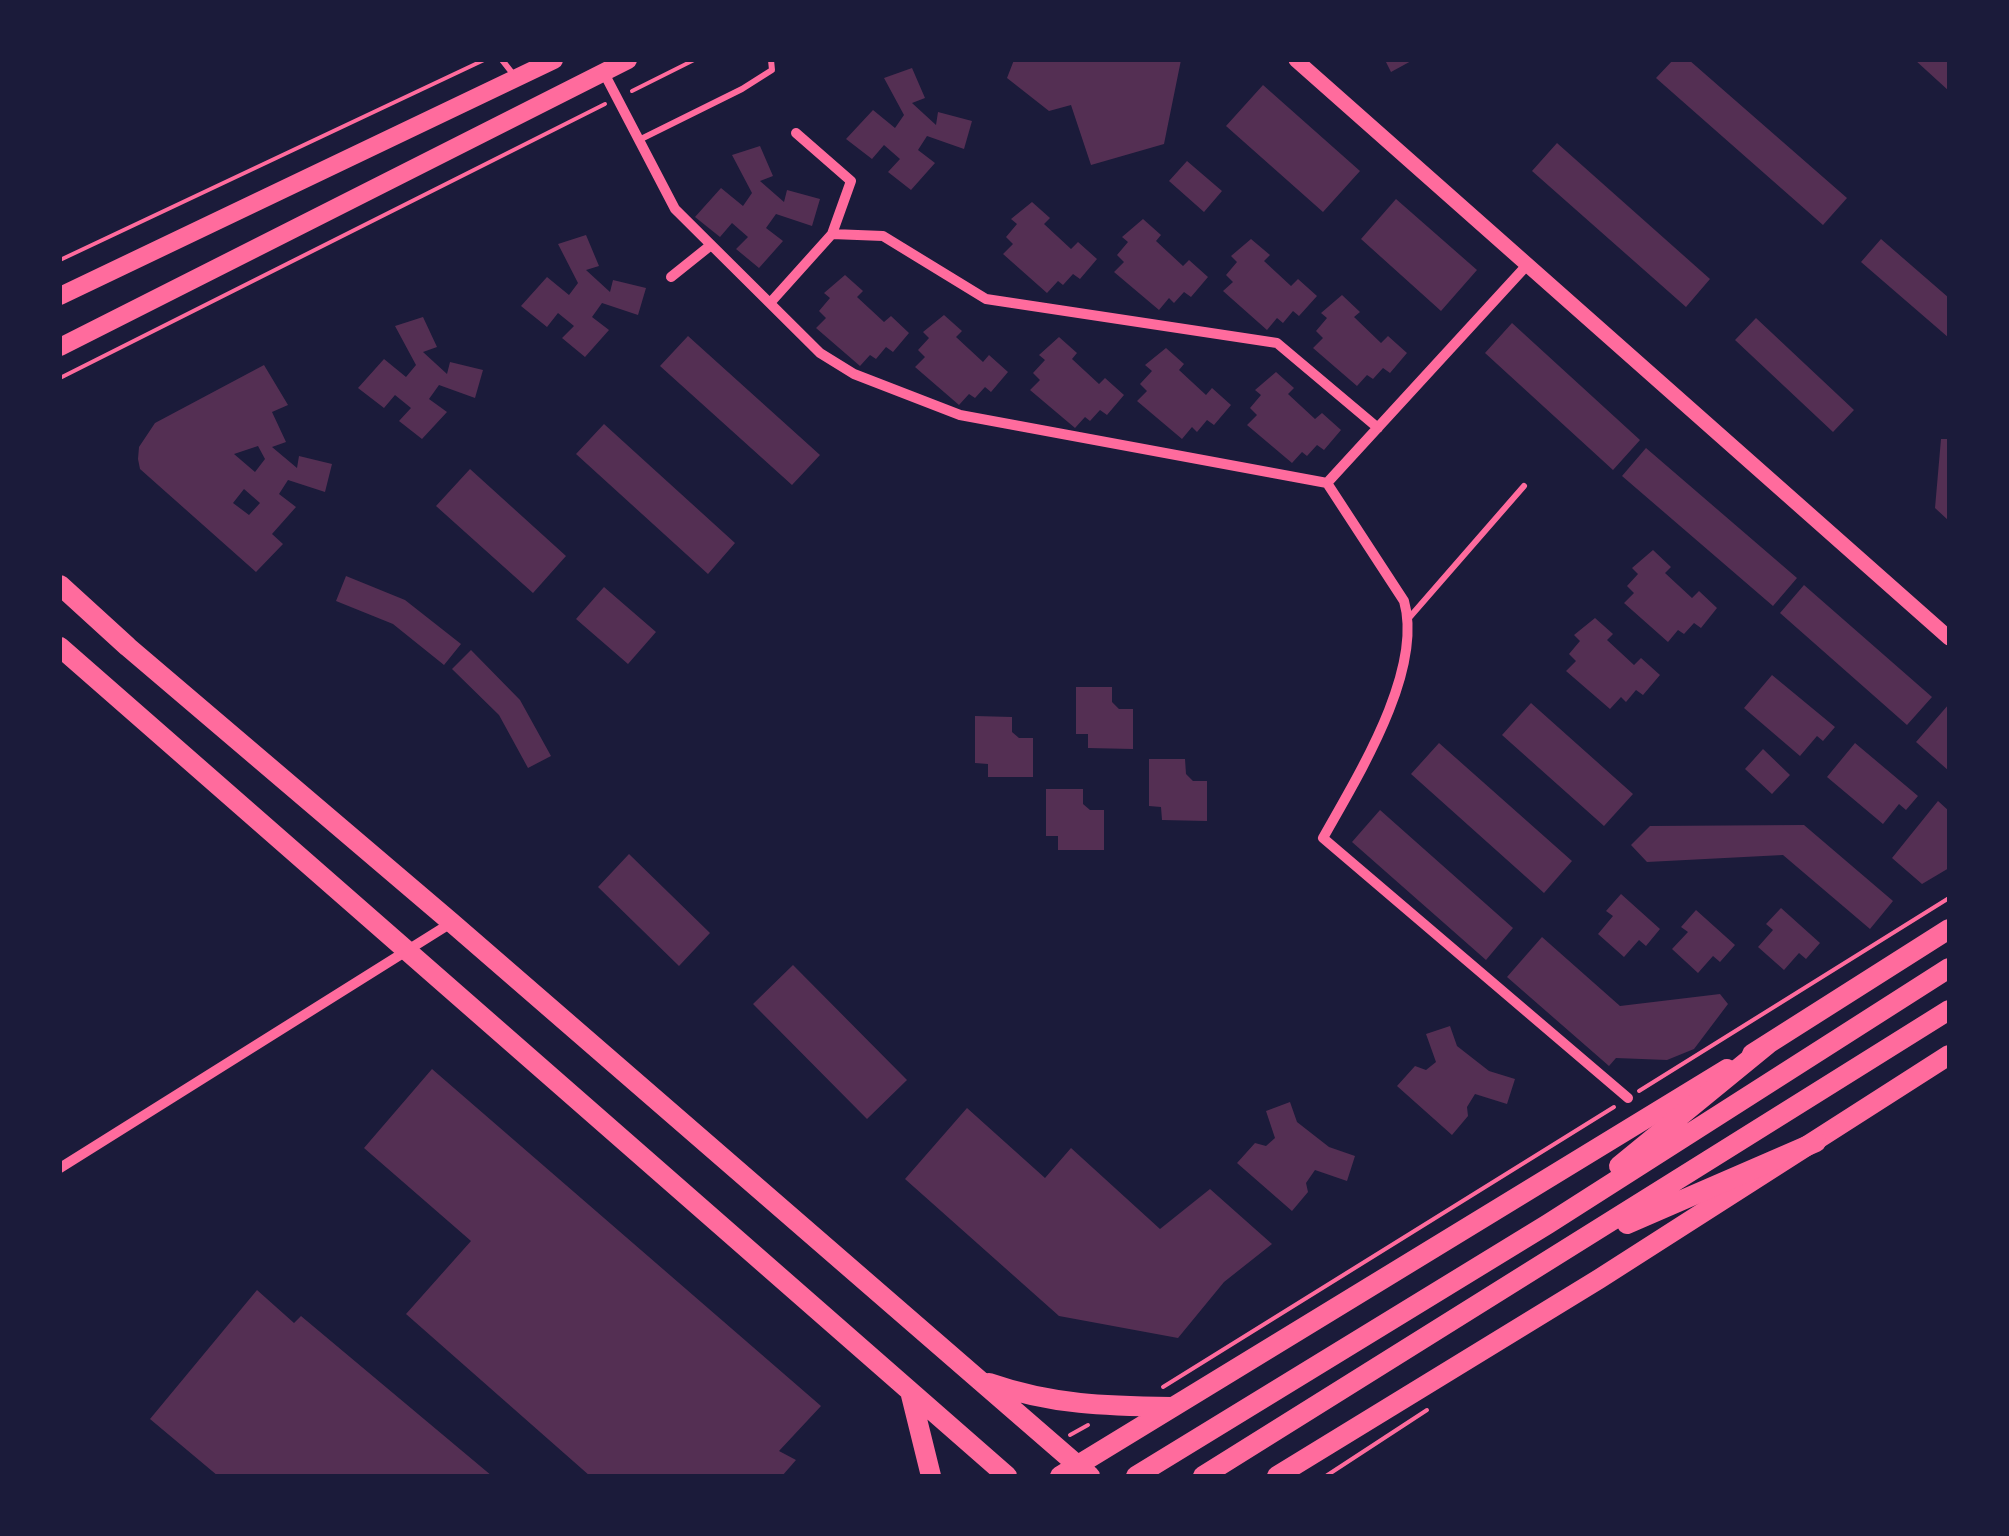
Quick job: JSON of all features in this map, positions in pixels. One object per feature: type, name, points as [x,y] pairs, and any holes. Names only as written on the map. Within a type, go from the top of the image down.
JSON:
[{"type":"main road","points":[[60,296],[554,60]]},
{"type":"main road","points":[[60,347],[628,60]]},
{"type":"main road","points":[[60,585],[142,660],[980,1380],[1054,1445],[1076,1473],[1174,1407],[1949,929]]},
{"type":"main road","points":[[60,647],[1007,1476]]},
{"type":"main road","points":[[1136,1476],[1548,1224],[1949,968]]},
{"type":"main road","points":[[1203,1476],[1949,1010]]},
{"type":"main road","points":[[1548,1224],[1766,1045]]},
{"type":"main road","points":[[1277,1476],[1816,1142],[1949,1055]]},
{"type":"main road","points":[[1565,1250],[1816,1142]]},
{"type":"main road","points":[[980,1380],[1018,1393],[1081,1405],[1174,1407]]},
{"type":"main road","points":[[910,1391],[931,1476]]},
{"type":"street","points":[[1296,60],[1949,638]]},
{"type":"street","points":[[604,73],[675,209],[820,353],[854,374],[960,414],[1327,484],[1404,601],[1408,649],[1372,750],[1323,838],[1628,1098]]},
{"type":"street","points":[[770,304],[832,234],[850,182],[796,133]]},
{"type":"street","points":[[832,234],[883,236],[986,298],[1277,342],[1378,428]]},
{"type":"street","points":[[671,277],[711,244]]},
{"type":"street","points":[[1327,484],[1528,264]]},
{"type":"street","points":[[60,1168],[451,922]]},
{"type":"lane","points":[[502,60],[517,79]]},
{"type":"lane","points":[[639,140],[742,90],[772,70],[771,60]]},
{"type":"lane","points":[[1408,618],[1524,486]]},
{"type":"path","points":[[60,260],[484,60]]},
{"type":"path","points":[[60,378],[694,60]]},
{"type":"path","points":[[1157,1390],[1949,898]]},
{"type":"path","points":[[1054,1445],[1087,1426]]},
{"type":"building","points":[[1014,60],[1181,60],[1164,144],[1091,165],[1071,105],[1049,111],[1007,78]]},
{"type":"building","points":[[1385,60],[1413,60],[1391,72]]},
{"type":"building","points":[[1673,60],[1689,60],[1847,198],[1823,225],[1656,78]]},
{"type":"building","points":[[1915,60],[1949,60],[1949,91]]},
{"type":"building","points":[[912,68],[925,98],[912,103],[936,125],[938,112],[972,121],[964,149],[927,136],[918,150],[935,163],[911,190],[888,172],[900,159],[884,145],[872,159],[846,139],[873,110],[895,128],[904,115],[884,78]]},
{"type":"building","points":[[1263,85],[1360,171],[1323,212],[1226,126]]},
{"type":"building","points":[[1557,143],[1710,279],[1686,307],[1532,171]]},
{"type":"building","points":[[760,146],[773,176],[760,181],[784,202],[787,190],[820,199],[812,226],[776,214],[766,228],[783,241],[759,268],[736,249],[748,237],[732,223],[720,237],[695,217],[721,188],[743,206],[752,193],[732,155]]},
{"type":"building","points":[[1187,161],[1222,191],[1204,212],[1169,181]]},
{"type":"building","points":[[1396,199],[1477,270],[1441,311],[1361,239]]},
{"type":"building","points":[[1032,202],[1050,218],[1044,224],[1071,249],[1078,242],[1097,259],[1080,279],[1073,274],[1063,285],[1058,281],[1047,293],[1003,254],[1013,244],[1006,237],[1017,224],[1011,219]]},
{"type":"building","points":[[1143,219],[1161,235],[1156,241],[1183,266],[1189,260],[1208,277],[1191,297],[1184,292],[1174,303],[1169,298],[1159,310],[1114,272],[1124,262],[1117,255],[1128,242],[1122,237]]},
{"type":"building","points":[[586,235],[599,266],[586,270],[610,292],[613,280],[646,288],[638,315],[602,303],[592,317],[609,330],[585,357],[562,338],[574,326],[558,313],[547,327],[521,306],[547,277],[569,295],[578,283],[558,244]]},
{"type":"building","points":[[1251,239],[1270,255],[1264,261],[1291,286],[1298,279],[1317,296],[1299,316],[1293,311],[1283,323],[1277,318],[1267,330],[1223,291],[1233,282],[1226,275],[1237,262],[1231,256]]},
{"type":"building","points":[[1881,239],[1949,298],[1949,338],[1861,262]]},
{"type":"building","points":[[845,275],[863,291],[857,297],[884,322],[891,316],[909,333],[893,352],[886,347],[876,359],[870,355],[860,366],[816,328],[826,318],[819,311],[830,298],[824,293]]},
{"type":"building","points":[[1342,295],[1360,312],[1354,317],[1381,343],[1388,336],[1407,353],[1390,373],[1383,368],[1373,379],[1367,375],[1357,386],[1313,348],[1323,338],[1316,331],[1327,318],[1321,313]]},
{"type":"building","points":[[944,315],[962,331],[956,337],[983,362],[989,355],[1008,372],[991,392],[985,387],[975,398],[969,394],[959,405],[915,367],[925,357],[918,350],[929,338],[923,332]]},
{"type":"building","points":[[423,317],[437,347],[423,352],[447,374],[450,362],[483,370],[475,398],[439,385],[429,399],[447,412],[422,439],[399,421],[411,408],[395,395],[384,408],[358,388],[384,359],[406,377],[416,365],[395,326]]},
{"type":"building","points":[[1756,318],[1854,410],[1833,432],[1735,340]]},
{"type":"building","points":[[1512,323],[1640,440],[1613,470],[1485,353]]},
{"type":"building","points":[[688,336],[820,455],[792,485],[660,366]]},
{"type":"building","points":[[1059,337],[1077,353],[1072,359],[1099,384],[1105,378],[1124,395],[1107,415],[1100,410],[1090,421],[1085,417],[1075,428],[1030,390],[1040,380],[1033,373],[1045,360],[1039,355]]},
{"type":"building","points":[[1166,348],[1184,364],[1179,370],[1206,395],[1212,388],[1231,405],[1214,425],[1207,420],[1197,432],[1192,427],[1182,439],[1137,401],[1147,391],[1140,384],[1152,371],[1145,365]]},
{"type":"building","points":[[264,365],[288,405],[272,412],[286,442],[272,447],[297,468],[299,456],[332,464],[325,492],[288,480],[279,494],[296,507],[272,534],[283,544],[256,572],[140,469],[139,447],[155,423]],"holes":[[[258,446],[265,459],[255,472],[234,454]],[[244,489],[260,503],[249,515],[233,503]]]},
{"type":"building","points":[[1276,372],[1294,388],[1288,394],[1315,419],[1322,413],[1341,430],[1324,450],[1317,445],[1307,456],[1302,452],[1292,463],[1247,425],[1257,415],[1250,408],[1261,395],[1255,390]]},
{"type":"building","points":[[604,424],[735,543],[708,574],[576,454]]},
{"type":"building","points":[[1941,439],[1949,439],[1949,521],[1935,508]]},
{"type":"building","points":[[1646,448],[1797,578],[1773,606],[1622,476]]},
{"type":"building","points":[[470,469],[566,556],[533,593],[436,506]]},
{"type":"building","points":[[1653,550],[1671,567],[1665,573],[1692,598],[1699,591],[1717,608],[1701,628],[1694,623],[1684,634],[1678,630],[1668,642],[1624,603],[1634,593],[1627,586],[1638,574],[1632,568]]},
{"type":"building","points":[[346,576],[405,600],[461,644],[444,665],[393,624],[336,601]]},
{"type":"building","points":[[1804,585],[1932,697],[1907,725],[1780,613]]},
{"type":"building","points":[[604,587],[656,632],[628,664],[576,619]]},
{"type":"building","points":[[1595,618],[1613,634],[1607,640],[1634,665],[1641,658],[1660,675],[1643,695],[1636,690],[1626,702],[1621,697],[1610,709],[1566,671],[1576,661],[1569,654],[1580,641],[1574,635]]},
{"type":"building","points":[[471,650],[520,700],[551,756],[528,768],[499,715],[452,669]]},
{"type":"building","points":[[1772,675],[1835,727],[1823,741],[1817,736],[1800,756],[1744,708]]},
{"type":"building","points":[[1076,687],[1112,687],[1112,702],[1119,709],[1133,709],[1133,749],[1088,748],[1088,734],[1076,734]]},
{"type":"building","points":[[1531,703],[1633,794],[1604,826],[1502,735]]},
{"type":"building","points":[[1949,704],[1949,771],[1916,742]]},
{"type":"building","points":[[975,716],[1012,717],[1012,732],[1019,738],[1033,738],[1033,777],[988,777],[988,764],[975,763]]},
{"type":"building","points":[[1439,743],[1572,861],[1544,893],[1411,774]]},
{"type":"building","points":[[1855,743],[1918,796],[1906,810],[1899,804],[1883,824],[1827,777]]},
{"type":"building","points":[[1763,749],[1790,775],[1772,794],[1745,769]]},
{"type":"building","points":[[1149,759],[1185,759],[1186,774],[1193,781],[1207,781],[1207,821],[1162,820],[1161,807],[1149,806]]},
{"type":"building","points":[[1046,789],[1083,789],[1083,804],[1090,810],[1104,810],[1104,850],[1058,850],[1058,836],[1046,836]]},
{"type":"building","points":[[1938,801],[1949,811],[1949,868],[1922,884],[1892,858]]},
{"type":"building","points":[[1380,810],[1513,928],[1486,960],[1352,842]]},
{"type":"building","points":[[1804,825],[1893,901],[1870,929],[1783,855],[1647,862],[1631,845],[1650,826]]},
{"type":"building","points":[[629,854],[710,933],[679,966],[598,887]]},
{"type":"building","points":[[1621,894],[1660,929],[1646,946],[1639,940],[1624,957],[1598,934],[1613,916],[1606,911]]},
{"type":"building","points":[[1781,908],[1820,943],[1806,959],[1799,953],[1784,970],[1758,947],[1773,930],[1766,924]]},
{"type":"building","points":[[1696,910],[1735,945],[1720,962],[1713,956],[1698,973],[1672,949],[1688,932],[1681,927]]},
{"type":"building","points":[[1542,937],[1620,1006],[1720,994],[1728,1004],[1694,1049],[1667,1060],[1616,1058],[1609,1066],[1507,977]]},
{"type":"building","points":[[793,965],[907,1080],[867,1119],[753,1004]]},
{"type":"building","points":[[1450,1026],[1457,1046],[1489,1071],[1515,1079],[1507,1104],[1475,1094],[1467,1107],[1468,1116],[1452,1135],[1397,1086],[1415,1066],[1426,1070],[1436,1062],[1426,1034]]},
{"type":"building","points":[[432,1069],[821,1406],[779,1451],[796,1460],[782,1476],[590,1476],[406,1314],[471,1241],[364,1148]]},
{"type":"building","points":[[1290,1102],[1297,1122],[1329,1147],[1355,1156],[1347,1181],[1315,1170],[1306,1183],[1308,1192],[1292,1211],[1237,1163],[1255,1143],[1266,1146],[1275,1138],[1266,1111]]},
{"type":"building","points":[[967,1108],[1045,1178],[1071,1148],[1160,1229],[1210,1189],[1272,1244],[1224,1282],[1178,1338],[1059,1316],[905,1179]]},
{"type":"building","points":[[257,1290],[294,1323],[301,1316],[492,1476],[218,1476],[150,1419]]}]
